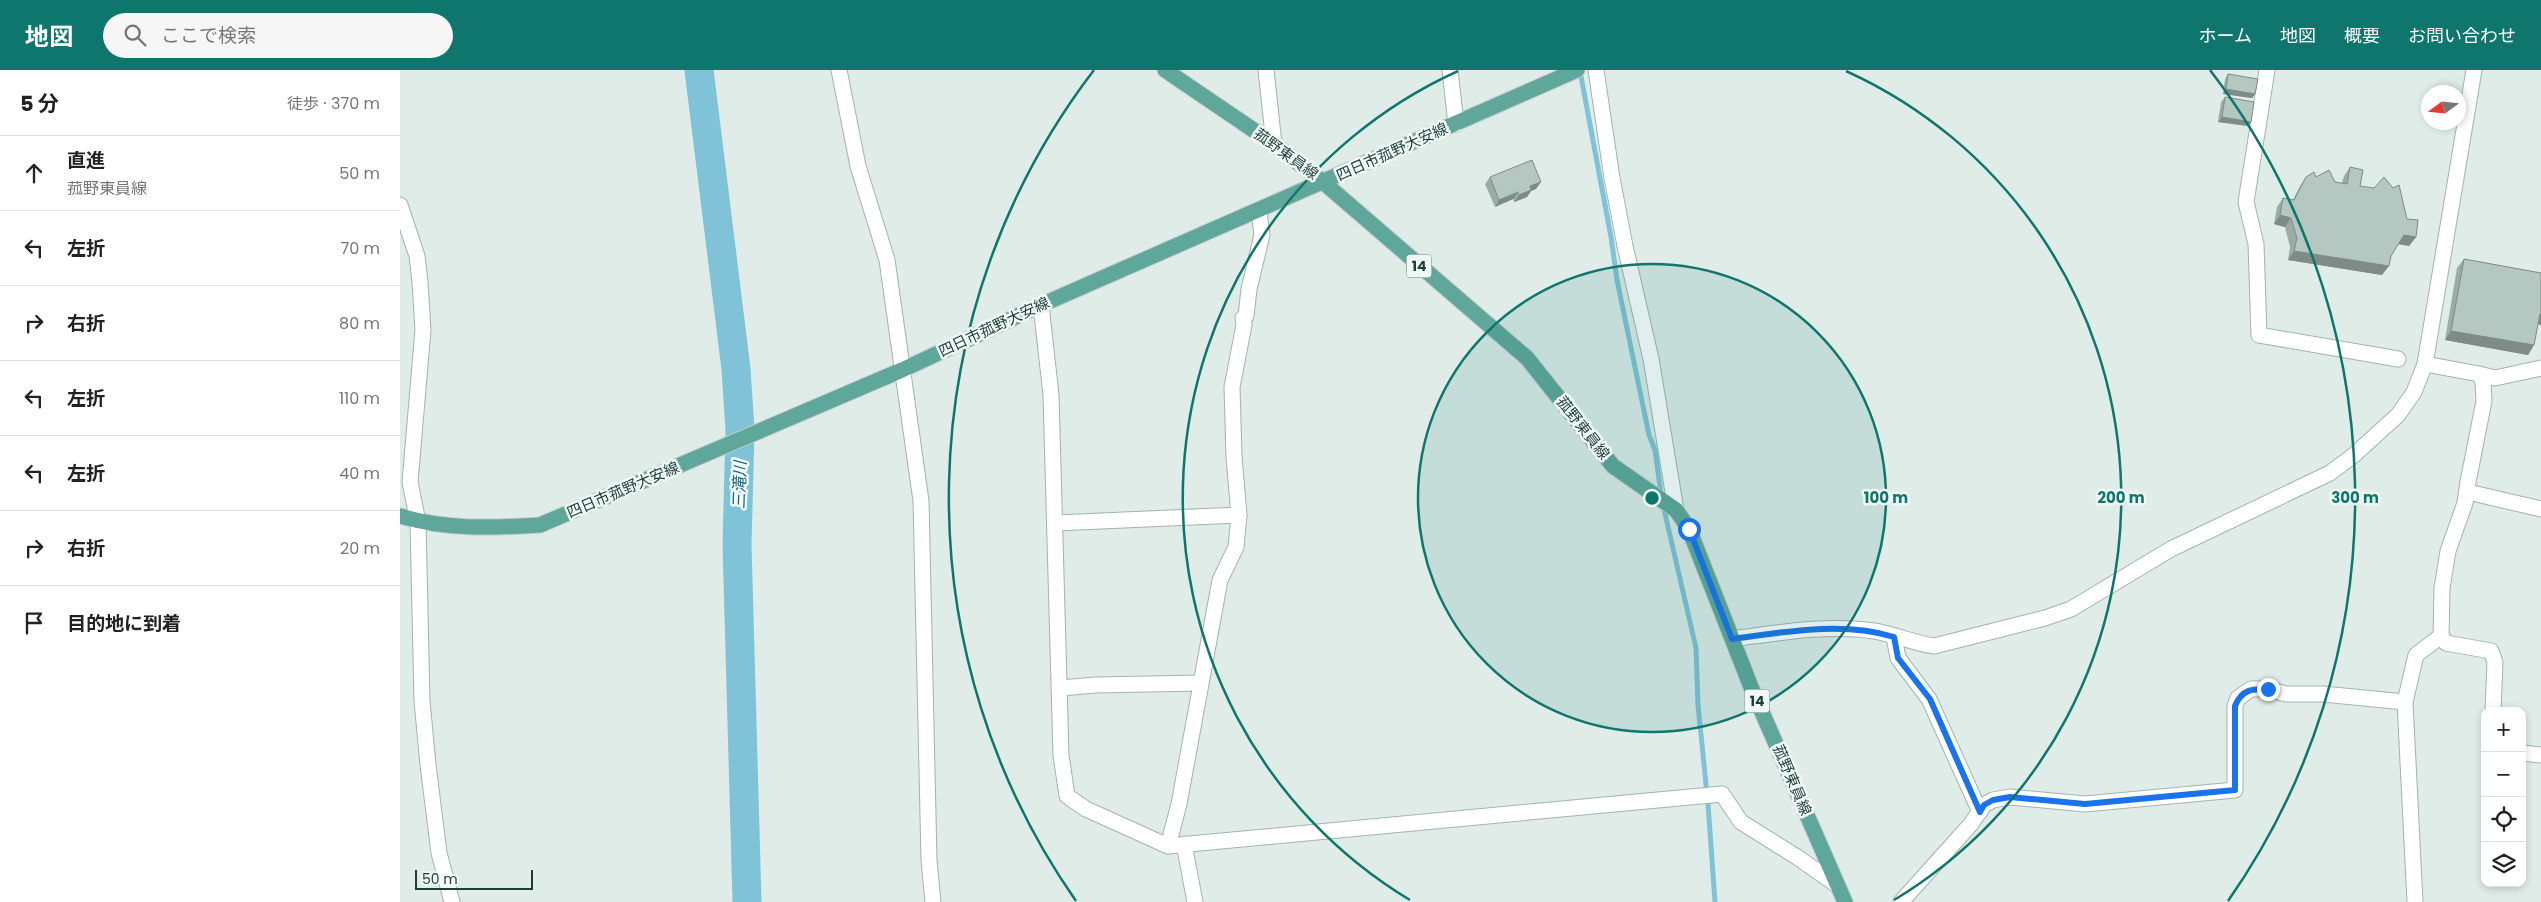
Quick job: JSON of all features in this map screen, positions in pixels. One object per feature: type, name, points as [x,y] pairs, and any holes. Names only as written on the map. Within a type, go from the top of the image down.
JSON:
[{"type":"main road","name":"菰野東員線","points":[[1165,70],[1274,144],[1323,182],[1527,358],[1613,466],[1671,507],[1689,529],[1732,639],[1845,902]]},
{"type":"main road","name":"四日市菰野大安線","points":[[400,516],[418,522],[488,529],[540,525],[783,419],[902,370],[1041,305],[1259,211],[1573,71]]},
{"type":"street","points":[[839,70],[858,166],[886,260],[921,501],[929,860],[933,902]]},
{"type":"street","points":[[1266,70],[1274,144]]},
{"type":"street","points":[[1450,70],[1456,124]]},
{"type":"street","points":[[1596,70],[1616,197],[1651,359],[1671,507]]},
{"type":"street","points":[[2268,70],[2246,202],[2256,244],[2259,335],[2398,359]]},
{"type":"street","points":[[1732,639],[1795,631],[1848,630],[1875,631],[1934,646],[2045,618],[2071,609],[2171,550],[2343,465],[2406,404],[2425,364],[2474,70]]},
{"type":"street","points":[[400,204],[416,256],[420,282],[423,330],[410,482],[418,522],[423,710],[439,853],[452,902]]},
{"type":"street","points":[[1168,846],[1179,804],[1220,580],[1236,547],[1239,515],[1234,457],[1232,387],[1244,325],[1243,318],[1246,316],[1249,289],[1262,235],[1259,211]]},
{"type":"street","points":[[1041,305],[1052,395],[1061,688],[1061,754],[1066,796],[1086,809],[1168,846],[1722,794],[1741,822],[1797,856],[1837,885]]},
{"type":"street","points":[[2425,364],[2495,378],[2541,368]]},
{"type":"street","points":[[2479,374],[2483,382],[2484,401],[2468,482],[2468,492],[2448,551],[2442,588],[2441,636],[2446,643],[2491,651],[2495,662],[2493,707]]},
{"type":"street","points":[[2468,492],[2541,509]]},
{"type":"street","points":[[1055,523],[1239,515]]},
{"type":"street","points":[[2415,902],[2405,702],[2416,655],[2441,636]]},
{"type":"street","points":[[1894,637],[1898,658],[1930,699],[1980,812]]},
{"type":"street","points":[[1061,688],[1096,685],[1200,683]]},
{"type":"street","points":[[1901,902],[1980,812],[1984,805],[1993,800],[2010,797],[2085,804],[2235,790],[2235,706],[2238,698],[2251,689],[2268,689],[2286,694],[2323,694],[2405,702]]},
{"type":"street","points":[[2526,753],[2541,755]]},
{"type":"street","points":[[1184,844],[1195,902]]},
{"type":"building","points":[[2228,74],[2258,79],[2255,94],[2226,89]]},
{"type":"building","points":[[2225,97],[2254,102],[2251,122],[2222,117]]},
{"type":"building","points":[[1532,160],[1541,182],[1530,186],[1531,190],[1519,195],[1518,192],[1499,200],[1490,177]]},
{"type":"building","points":[[2350,167],[2363,170],[2360,186],[2374,188],[2384,177],[2393,188],[2399,185],[2407,219],[2418,220],[2416,237],[2404,235],[2391,256],[2389,266],[2294,251],[2297,238],[2291,218],[2280,215],[2283,198],[2294,200],[2306,177],[2314,172],[2316,177],[2329,170],[2335,182],[2347,184]]},
{"type":"building","points":[[2464,259],[2541,273],[2541,315],[2534,345],[2451,331]]},
{"type":"waterway","name":"三滝川","points":[[699,70],[736,369],[740,430],[737,544],[747,902]]},
{"type":"waterway","points":[[1580,71],[1611,237],[1617,280],[1649,435],[1655,450],[1661,494]]},
{"type":"waterway","points":[[1663,505],[1696,648],[1698,705],[1715,902]]},
{"type":"route","points":[[1689,529],[1732,639],[1795,631],[1848,630],[1875,631],[1894,637],[1898,658],[1904,669],[1930,699],[1980,812],[1984,805],[1993,800],[2010,797],[2085,804],[2127,800],[2130,798],[2235,790],[2235,706],[2238,698],[2244,692],[2251,689],[2268,689]]}]
